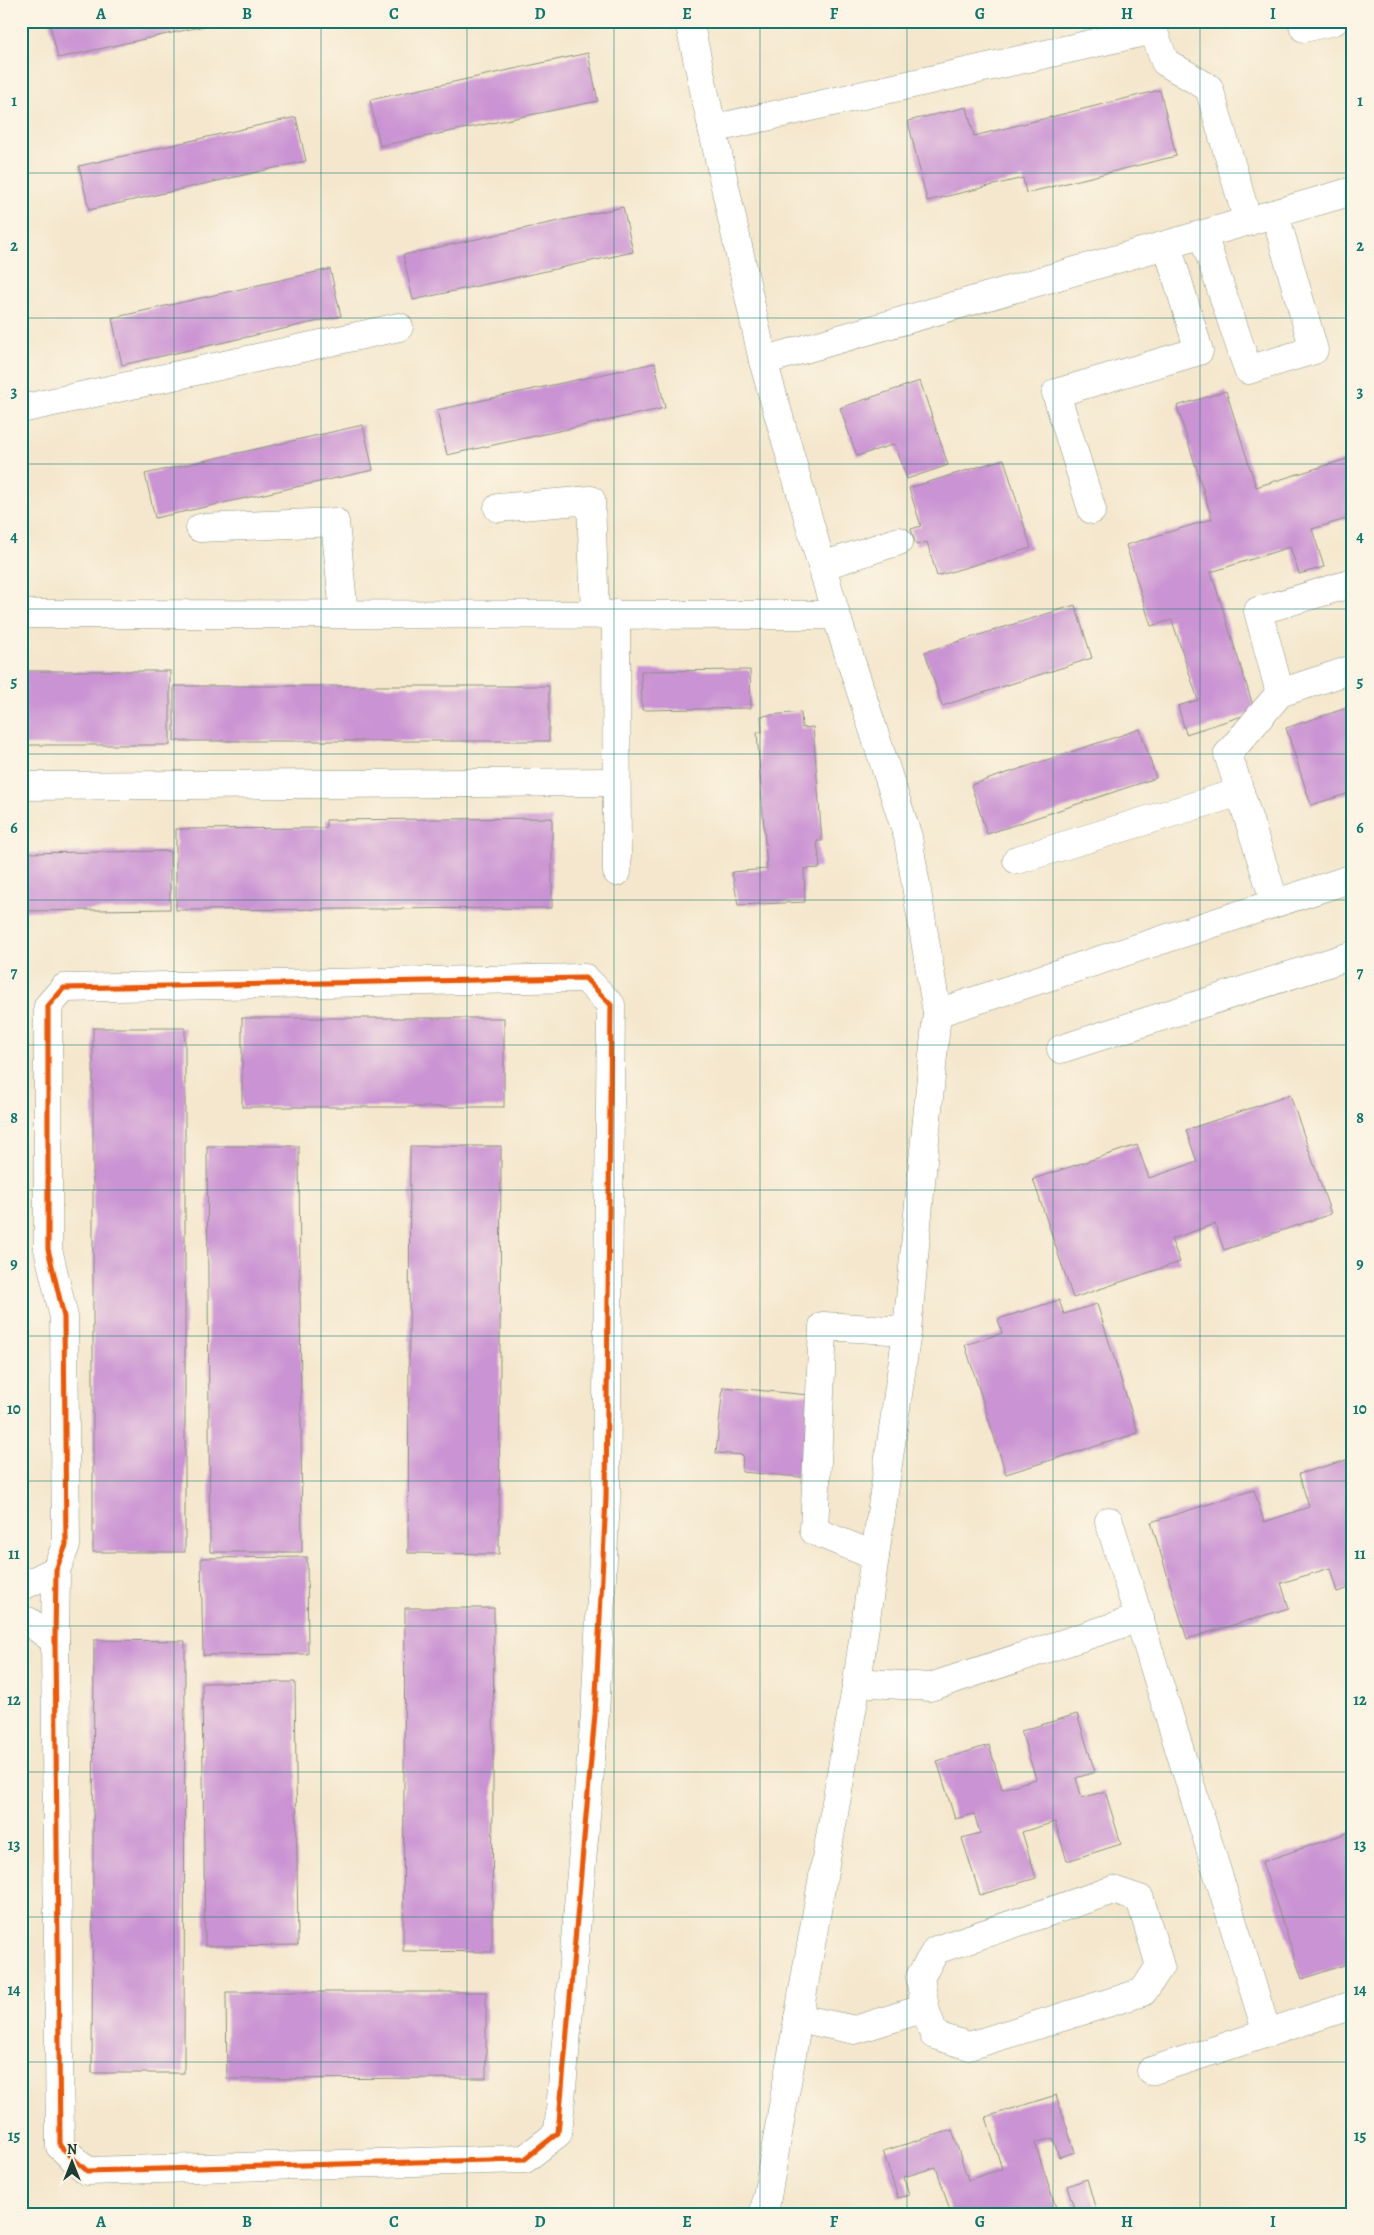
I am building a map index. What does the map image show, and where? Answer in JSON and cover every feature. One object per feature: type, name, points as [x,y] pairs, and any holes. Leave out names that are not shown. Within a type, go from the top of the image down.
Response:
[{"type":"street","points":[[689,21],[762,361],[836,615],[908,837],[938,1012],[906,1331],[857,1682],[764,2214]]},
{"type":"street","points":[[1302,21],[1304,28],[1334,21]]},
{"type":"street","points":[[712,129],[1153,30],[1165,62],[1209,88],[1248,222]]},
{"type":"street","points":[[762,361],[1353,191]]},
{"type":"street","points":[[1203,234],[1248,370],[1314,350],[1276,214]]},
{"type":"street","points":[[1092,510],[1056,393],[1199,351],[1167,245]]},
{"type":"street","points":[[21,409],[400,327]]},
{"type":"street","points":[[498,508],[590,500],[606,614],[616,782],[617,872]]},
{"type":"street","points":[[200,528],[335,522],[344,614]]},
{"type":"street","points":[[822,566],[899,541]]},
{"type":"street","points":[[1280,693],[1258,611],[1353,583]]},
{"type":"street","points":[[21,614],[836,615]]},
{"type":"street","points":[[1276,903],[1228,754],[1280,693],[1353,669]]},
{"type":"street","points":[[21,786],[616,782]]},
{"type":"street","points":[[1017,860],[1240,792]]},
{"type":"street","points":[[938,1012],[1353,878]]},
{"type":"street","points":[[1061,1049],[1353,955]]},
{"type":"street","points":[[585,978],[611,1005],[606,1499],[595,1714],[558,2133],[525,2159],[87,2171],[60,2146],[55,1641],[56,1570],[66,1545],[64,1317],[48,1249],[48,1006],[64,988],[585,978]]},
{"type":"street","points":[[875,1556],[814,1531],[823,1326],[906,1331]]},
{"type":"street","points":[[1109,1521],[1266,2033]]},
{"type":"street","points":[[21,1587],[56,1570]]},
{"type":"street","points":[[857,1682],[930,1688],[1140,1618]]},
{"type":"street","points":[[21,1621],[28,1621],[55,1641]]},
{"type":"street","points":[[1113,1890],[1140,1899],[1160,1966],[1143,1992],[969,2046],[934,2035],[925,2008],[920,1977],[936,1950],[1113,1890]]},
{"type":"street","points":[[1151,2071],[1353,2005]]},
{"type":"street","points":[[798,2018],[855,2030],[925,2008]]},
{"type":"building","points":[[49,21],[222,21],[222,22],[58,58]]},
{"type":"building","points":[[588,53],[598,101],[380,146],[370,100]]},
{"type":"building","points":[[1160,90],[1176,156],[1026,193],[1023,178],[927,201],[908,121],[967,107],[974,136]]},
{"type":"building","points":[[296,117],[306,161],[89,210],[79,166]]},
{"type":"building","points":[[623,207],[633,252],[413,300],[403,255]]},
{"type":"building","points":[[330,269],[341,316],[122,365],[112,318]]},
{"type":"building","points":[[655,363],[665,408],[447,455],[437,410]]},
{"type":"building","points":[[920,381],[948,465],[907,479],[895,444],[857,456],[840,408]]},
{"type":"building","points":[[1226,391],[1256,487],[1353,457],[1353,517],[1312,529],[1324,567],[1299,574],[1290,547],[1211,572],[1255,712],[1186,734],[1178,706],[1198,700],[1172,620],[1151,626],[1126,545],[1212,519],[1177,406]]},
{"type":"building","points":[[363,425],[373,470],[155,518],[145,474]]},
{"type":"building","points":[[1004,459],[1031,548],[937,576],[927,542],[916,545],[911,529],[921,526],[909,488]]},
{"type":"building","points":[[1075,605],[1092,658],[942,706],[925,652]]},
{"type":"building","points":[[750,670],[751,708],[642,710],[641,671]]},
{"type":"building","points":[[21,671],[170,671],[170,745],[21,745]]},
{"type":"building","points":[[174,686],[549,686],[549,741],[174,741]]},
{"type":"building","points":[[1353,706],[1353,792],[1311,805],[1286,728]]},
{"type":"building","points":[[801,712],[802,728],[813,727],[822,841],[817,841],[820,868],[804,869],[805,902],[738,905],[732,872],[767,869],[757,732],[762,732],[761,716]]},
{"type":"building","points":[[1140,729],[1156,778],[987,834],[971,785]]},
{"type":"building","points":[[552,818],[552,908],[176,910],[176,829],[326,828],[326,820]]},
{"type":"building","points":[[170,851],[170,909],[21,911],[21,853]]},
{"type":"building","points":[[242,1018],[504,1018],[504,1107],[242,1107]]},
{"type":"building","points":[[93,1028],[185,1028],[185,1552],[93,1552]]},
{"type":"building","points":[[1290,1095],[1331,1214],[1224,1250],[1215,1224],[1171,1239],[1180,1262],[1073,1298],[1033,1179],[1137,1145],[1149,1178],[1197,1162],[1186,1130]]},
{"type":"building","points":[[207,1146],[299,1146],[302,1552],[210,1552]]},
{"type":"building","points":[[410,1146],[501,1146],[499,1554],[408,1553]]},
{"type":"building","points":[[1059,1300],[1064,1314],[1097,1304],[1138,1433],[1006,1474],[965,1345],[1002,1333],[998,1319]]},
{"type":"building","points":[[723,1387],[820,1396],[812,1478],[742,1472],[743,1455],[716,1453]]},
{"type":"building","points":[[1353,1458],[1353,1587],[1337,1592],[1330,1568],[1281,1583],[1289,1608],[1187,1639],[1151,1522],[1254,1490],[1264,1522],[1309,1507],[1299,1474]]},
{"type":"building","points":[[307,1557],[308,1654],[203,1655],[201,1558]]},
{"type":"building","points":[[405,1608],[494,1608],[492,1952],[403,1951]]},
{"type":"building","points":[[94,1640],[185,1641],[184,2073],[92,2073]]},
{"type":"building","points":[[295,1682],[298,1945],[205,1946],[202,1683]]},
{"type":"building","points":[[1077,1714],[1095,1772],[1076,1778],[1082,1798],[1105,1791],[1121,1844],[1067,1861],[1055,1822],[1022,1832],[1036,1878],[980,1895],[962,1838],[980,1833],[974,1814],[955,1819],[937,1761],[989,1745],[1002,1789],[1036,1779],[1021,1731]]},
{"type":"building","points":[[1353,1831],[1353,1962],[1302,1979],[1262,1862]]},
{"type":"building","points":[[226,1992],[486,1992],[486,2078],[227,2079]]},
{"type":"building","points":[[1056,2095],[1075,2152],[1059,2157],[1053,2138],[1035,2143],[1058,2214],[951,2214],[936,2167],[904,2177],[909,2195],[898,2198],[883,2151],[952,2130],[968,2180],[1002,2169],[986,2117]]},
{"type":"building","points":[[1087,2179],[1097,2214],[1067,2214],[1075,2211],[1067,2186]]},
{"type":"cycle path","points":[[585,978],[611,1005],[606,1499],[595,1714],[558,2133],[525,2159],[87,2171],[60,2146],[55,1641],[56,1570],[66,1545],[64,1317],[48,1249],[48,1006],[64,988],[585,978]]}]
